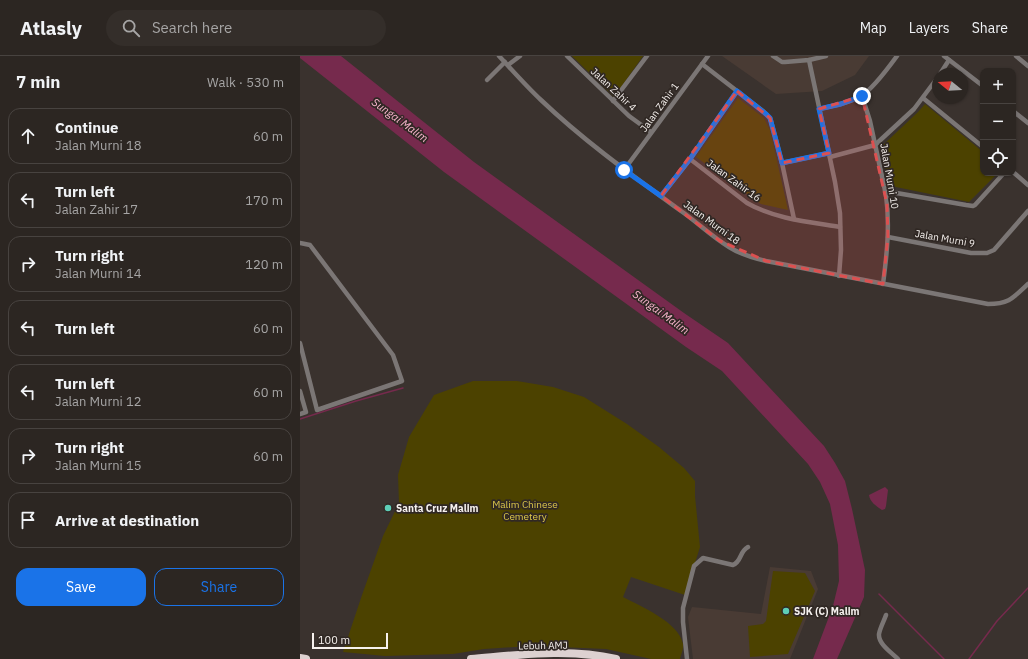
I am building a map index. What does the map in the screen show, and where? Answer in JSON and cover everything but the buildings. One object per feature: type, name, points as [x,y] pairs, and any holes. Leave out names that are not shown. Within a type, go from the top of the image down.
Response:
[{"type":"highway","name":"Lebuh AMJ","points":[[471,659],[539,654],[580,654],[616,659]]},
{"type":"highway","points":[[300,658],[306,659]]},
{"type":"street","name":"Jalan Murni 18","points":[[499,56],[540,99],[564,121],[624,170],[734,250],[756,259],[988,304],[1002,303],[1011,299],[1028,284]]},
{"type":"street","points":[[487,80],[506,63],[520,56]]},
{"type":"street","name":"Jalan Zahir 4","points":[[567,56],[629,116],[651,132]]},
{"type":"street","points":[[613,101],[647,56]]},
{"type":"street","name":"Jalan Zahir 1","points":[[624,170],[708,56]]},
{"type":"street","points":[[773,56],[782,62],[809,60],[826,56]]},
{"type":"street","points":[[819,109],[841,104],[862,96],[875,84],[897,56]]},
{"type":"street","points":[[944,56],[980,84]]},
{"type":"street","points":[[1016,56],[1028,66]]},
{"type":"street","points":[[809,60],[840,212],[841,250],[839,276]]},
{"type":"street","points":[[944,68],[949,60]]},
{"type":"street","points":[[702,64],[770,118],[782,163],[794,219]]},
{"type":"street","points":[[782,163],[875,145],[914,109],[932,85]]},
{"type":"street","points":[[661,196],[690,159],[737,91]]},
{"type":"street","name":"Jalan Murni 10","points":[[862,96],[870,121],[885,191],[888,213],[887,260],[883,284]]},
{"type":"street","points":[[923,98],[980,145]]},
{"type":"street","points":[[1016,113],[1028,123]]},
{"type":"street","name":"Jalan Zahir 16","points":[[690,159],[755,208],[794,219],[840,227]]},
{"type":"street","points":[[1016,175],[1028,185]]},
{"type":"street","points":[[885,191],[973,206],[1001,176]]},
{"type":"street","name":"Jalan Murni 9","points":[[888,237],[971,253],[987,253],[994,250],[1028,211]]},
{"type":"street","points":[[300,243],[310,245],[393,355],[402,381],[318,410],[300,343]]},
{"type":"street","points":[[300,391],[306,412],[300,414]]},
{"type":"street","points":[[687,659],[683,616],[685,598],[694,566],[704,558],[733,565],[736,564],[742,551],[748,547]]},
{"type":"street","points":[[886,615],[880,632],[880,640],[898,659]]},
{"type":"highlighted area","points":[[737,91],[770,118],[782,163],[829,153],[819,109],[862,96],[887,204],[888,237],[883,284],[766,261],[720,241],[661,196]]},
{"type":"shaded area","points":[[722,56],[869,56],[855,75],[822,91],[776,94]]},
{"type":"shaded area","name":"SJK (C) Malim","points":[[770,567],[811,571],[818,589],[790,659],[693,659],[688,617],[692,607],[761,614]]},
{"type":"green space","points":[[572,56],[643,56],[614,97]]},
{"type":"green space","points":[[738,98],[764,118],[770,130],[788,210],[761,204],[696,157]]},
{"type":"green space","points":[[925,104],[980,150],[980,176],[995,176],[969,202],[891,186],[887,182],[882,146]]},
{"type":"green space","name":"Malim Chinese Cemetery","points":[[473,381],[517,381],[553,387],[584,397],[627,424],[659,447],[684,468],[695,481],[700,547],[685,595],[631,577],[623,597],[658,616],[674,629],[680,636],[683,644],[680,659],[651,659],[606,649],[560,647],[514,647],[484,649],[453,654],[385,656],[343,652],[383,536],[399,503],[398,475],[409,437],[434,395]]},
{"type":"green space","points":[[773,571],[805,573],[815,591],[788,654],[750,657],[748,626],[763,624],[766,621]]},
{"type":"water","name":"Sungai Malim","points":[[300,56],[341,56],[474,162],[728,343],[824,446],[845,481],[865,570],[864,597],[837,659],[813,659],[833,606],[839,581],[838,545],[830,504],[820,482],[808,464],[722,371],[686,347],[444,172],[300,58]]},
{"type":"water","points":[[885,487],[888,490],[886,506],[885,509],[882,510],[872,502],[869,495]]},
{"type":"waterway","points":[[300,419],[403,388]]},
{"type":"waterway","points":[[969,659],[997,621],[1028,588]]},
{"type":"waterway","points":[[879,594],[944,659]]},
{"type":"place","name":"Santa Cruz Malim","points":[[388,508]]},
{"type":"place","name":"SJK (C) Malim","points":[[786,611]]},
{"type":"route","points":[[624,170],[661,196],[690,159],[737,91],[770,118],[782,163],[829,153],[819,109],[841,104],[862,96]]}]
